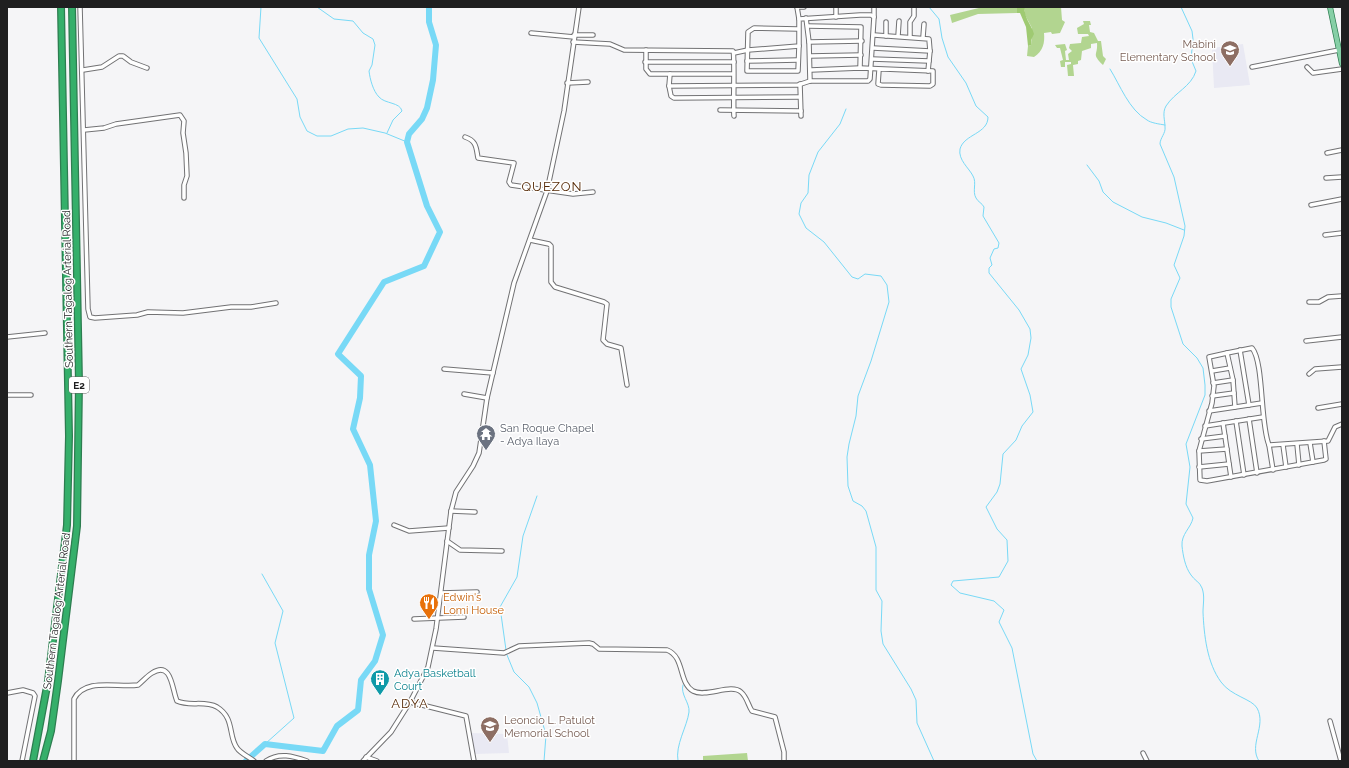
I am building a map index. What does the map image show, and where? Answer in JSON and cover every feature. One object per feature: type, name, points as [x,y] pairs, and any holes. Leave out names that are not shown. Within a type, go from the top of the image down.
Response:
[{"type":"highway","name":"Southern Tagalog Arterial Road","points":[[33,761],[48,681],[67,525],[69,436],[61,7]]},
{"type":"highway","name":"Southern Tagalog Arterial Road","points":[[43,761],[51,731],[77,526],[79,384],[72,7]]},
{"type":"main road","points":[[1330,7],[1342,64]]},
{"type":"street","points":[[80,7],[88,309],[90,317],[95,318],[137,315],[156,311],[183,313],[231,307],[251,308],[276,303]]},
{"type":"street","points":[[364,759],[391,732],[410,702],[428,667],[438,617],[451,511],[456,492],[473,466],[479,453],[487,398],[514,283],[547,191],[564,111],[566,82],[579,7]]},
{"type":"street","points":[[798,29],[751,29],[748,32],[748,72],[798,70],[799,20],[797,7],[804,7]]},
{"type":"street","points":[[836,7],[836,17]]},
{"type":"street","points":[[669,86],[800,84],[810,81],[868,81],[870,79],[874,36],[874,7]]},
{"type":"street","points":[[910,37],[910,22],[914,16],[914,7]]},
{"type":"street","points":[[799,20],[806,18],[870,15],[874,17]]},
{"type":"street","points":[[806,18],[808,26],[811,70],[810,81]]},
{"type":"street","points":[[898,36],[899,21]]},
{"type":"street","points":[[886,22],[886,36]]},
{"type":"street","points":[[923,37],[924,24]]},
{"type":"street","points":[[808,26],[861,27],[862,55],[860,68]]},
{"type":"street","points":[[531,33],[574,36],[593,35]]},
{"type":"street","points":[[874,36],[923,37],[930,40],[928,71]]},
{"type":"street","points":[[809,42],[862,41]]},
{"type":"street","points":[[573,42],[610,44],[624,50],[733,51],[734,53],[748,50],[798,46]]},
{"type":"street","points":[[873,48],[930,50]]},
{"type":"street","points":[[646,50],[646,69],[650,74],[734,74]]},
{"type":"street","points":[[1252,67],[1340,50]]},
{"type":"street","points":[[734,53],[734,116]]},
{"type":"street","points":[[810,56],[862,55]]},
{"type":"street","points":[[82,70],[102,67],[118,56],[123,56],[136,64],[148,68]]},
{"type":"street","points":[[872,59],[929,61]]},
{"type":"street","points":[[747,61],[798,60]]},
{"type":"street","points":[[645,62],[734,62]]},
{"type":"street","points":[[1308,67],[1313,73],[1342,69]]},
{"type":"street","points":[[811,70],[860,68],[928,71],[934,72],[932,86],[881,85],[878,84],[879,70]]},
{"type":"street","points":[[670,74],[669,86],[671,96],[674,98],[733,96],[800,97]]},
{"type":"street","points":[[566,82],[588,82]]},
{"type":"street","points":[[800,84],[801,116]]},
{"type":"street","points":[[720,110],[801,111]]},
{"type":"street","points":[[744,110],[744,116]]},
{"type":"street","points":[[755,111],[755,116]]},
{"type":"street","points":[[766,111],[766,116]]},
{"type":"street","points":[[779,111],[779,116]]},
{"type":"street","points":[[790,111],[790,116]]},
{"type":"street","points":[[84,130],[180,115],[184,121],[183,133],[186,153],[187,176],[184,185],[184,198]]},
{"type":"street","points":[[465,137],[472,139],[476,144],[478,158],[514,163],[509,182],[511,185],[573,194],[594,192]]},
{"type":"street","points":[[1327,153],[1342,150]]},
{"type":"street","points":[[1326,178],[1342,177]]},
{"type":"street","points":[[1311,205],[1342,199]]},
{"type":"street","points":[[1325,235],[1342,233]]},
{"type":"street","points":[[530,240],[549,244],[551,246],[551,282],[554,287],[607,304],[603,340],[607,344],[621,348],[627,385]]},
{"type":"street","points":[[1309,302],[1318,302],[1328,297],[1342,296]]},
{"type":"street","points":[[7,337],[45,333]]},
{"type":"street","points":[[1306,341],[1342,337]]},
{"type":"street","points":[[1272,470],[1269,445],[1263,417],[1259,376],[1253,347],[1210,356],[1213,383],[1212,396],[1199,450],[1200,480],[1206,481],[1257,473],[1326,460],[1324,442]]},
{"type":"street","points":[[1240,350],[1249,405]]},
{"type":"street","points":[[1227,353],[1233,380],[1235,407]]},
{"type":"street","points":[[1309,374],[1315,369],[1342,367]]},
{"type":"street","points":[[1212,371],[1230,368]]},
{"type":"street","points":[[444,369],[493,373]]},
{"type":"street","points":[[1213,383],[1233,380]]},
{"type":"street","points":[[1212,396],[1234,393]]},
{"type":"street","points":[[464,394],[487,398]]},
{"type":"street","points":[[7,395],[31,395]]},
{"type":"street","points":[[1209,411],[1262,403]]},
{"type":"street","points":[[1318,408],[1342,404]]},
{"type":"street","points":[[1205,426],[1263,417]]},
{"type":"street","points":[[1249,419],[1257,473]]},
{"type":"street","points":[[1236,421],[1244,475]]},
{"type":"street","points":[[1223,423],[1231,477]]},
{"type":"street","points":[[1269,445],[1324,442],[1329,440],[1336,426],[1342,424]]},
{"type":"street","points":[[1201,439],[1225,436]]},
{"type":"street","points":[[1310,443],[1313,462]]},
{"type":"street","points":[[1297,444],[1300,465]]},
{"type":"street","points":[[1283,445],[1286,467]]},
{"type":"street","points":[[1199,450],[1227,449]]},
{"type":"street","points":[[1199,467],[1229,464]]},
{"type":"street","points":[[451,511],[476,512]]},
{"type":"street","points":[[394,525],[409,531],[449,528]]},
{"type":"street","points":[[447,541],[452,543],[458,550],[502,551]]},
{"type":"street","points":[[441,593],[477,592]]},
{"type":"street","points":[[414,619],[464,617]]},
{"type":"street","points":[[433,648],[504,653],[519,646],[592,643],[599,649],[668,650],[675,654],[687,684],[693,691],[702,693],[736,689],[746,698],[752,711],[775,717],[784,761]]},
{"type":"street","points":[[74,761],[74,699],[77,693],[81,689],[88,686],[138,685],[151,673],[159,670],[166,671],[170,675],[178,701],[184,704],[208,703],[225,713],[230,723],[236,748],[254,761]]},
{"type":"street","points":[[7,694],[23,690],[32,692],[35,696],[22,761]]},
{"type":"street","points":[[410,702],[466,716],[474,761]]},
{"type":"street","points":[[1330,721],[1341,761]]},
{"type":"street","points":[[1143,753],[1147,761]]},
{"type":"street","points":[[266,761],[272,757],[282,755],[307,761]]},
{"type":"street","points":[[364,759],[377,761]]},
{"type":"shaded area","name":"Mabini Elementary School","points":[[1243,44],[1250,85],[1214,88],[1212,48]]},
{"type":"shaded area","name":"Leoncio L. Patulot Memorial School","points":[[469,733],[507,734],[509,753],[474,754]]},
{"type":"green space","points":[[983,7],[1017,7],[1017,13],[978,14],[952,23],[950,15]]},
{"type":"green space","points":[[1017,7],[1025,7],[1026,18],[1034,34],[1031,40],[1031,45],[1028,46],[1026,27],[1020,13],[1017,13]]},
{"type":"green space","points":[[1025,7],[1061,7],[1062,20],[1065,22],[1060,33],[1044,33],[1043,46],[1040,52],[1034,57],[1027,56],[1028,46],[1031,45],[1032,28],[1025,15]]},
{"type":"green space","points":[[1083,21],[1090,21],[1090,32],[1094,33],[1098,41],[1101,41],[1103,56],[1106,59],[1103,65],[1096,56],[1097,43],[1091,44],[1091,48],[1082,51],[1081,60],[1078,61],[1078,64],[1073,65],[1074,76],[1068,76],[1067,65],[1071,64],[1071,62],[1065,62],[1065,67],[1061,67],[1060,61],[1063,60],[1060,48],[1057,48],[1055,45],[1065,44],[1067,50],[1065,51],[1066,60],[1069,60],[1068,54],[1072,51],[1069,48],[1070,44],[1081,43],[1082,37],[1089,36],[1088,34],[1078,34],[1077,28],[1084,24]]},
{"type":"green space","points":[[747,753],[748,761],[703,761],[703,756]]},
{"type":"waterway","points":[[261,7],[259,38],[297,99],[300,117],[307,131],[317,136],[331,136],[348,129],[363,128],[385,133],[407,142]]},
{"type":"waterway","points":[[317,7],[334,19],[353,21],[363,33],[373,39],[375,45],[372,65],[369,71],[373,88],[382,99],[395,104],[401,108],[402,111],[393,120],[387,133]]},
{"type":"waterway","points":[[246,761],[265,744],[323,751],[337,726],[358,710],[361,680],[375,661],[383,635],[369,589],[369,555],[376,521],[370,465],[353,429],[360,398],[361,376],[338,354],[384,282],[424,266],[440,232],[427,206],[407,142],[409,134],[422,119],[427,108],[433,80],[436,45],[429,22],[429,7]]},
{"type":"waterway","points":[[929,7],[939,19],[942,38],[948,57],[966,83],[976,106],[988,117],[987,123],[984,127],[962,144],[960,153],[962,160],[975,181],[975,195],[984,207],[983,216],[999,243],[998,248],[994,249],[990,258],[992,265],[989,268],[989,273],[1019,310],[1030,329],[1031,338],[1028,355],[1021,369],[1030,395],[1033,412],[1022,426],[1016,440],[1003,454],[1000,484],[997,492],[986,507],[997,529],[1007,540],[1008,561],[999,577],[953,581],[951,585],[960,593],[994,601],[1004,610],[999,622],[1012,648],[1033,754],[1037,761]]},
{"type":"waterway","points":[[1181,7],[1192,31],[1193,39],[1191,59],[1196,71],[1194,77],[1166,106],[1164,114],[1165,129],[1160,144],[1174,177],[1185,226],[1184,236],[1174,265],[1180,278],[1171,299],[1171,307],[1183,344],[1197,358],[1203,368],[1205,385],[1205,395],[1186,444],[1190,467],[1186,504],[1193,518],[1183,538],[1182,546],[1187,568],[1192,577],[1200,584],[1203,591],[1204,630],[1212,666],[1225,687],[1251,702],[1257,708],[1260,715],[1255,748],[1259,761]]},
{"type":"waterway","points":[[1110,69],[1135,110],[1149,121],[1165,125]]},
{"type":"waterway","points":[[846,109],[840,124],[818,152],[809,175],[808,193],[801,203],[799,214],[806,228],[824,242],[852,277],[858,279],[865,274],[881,276],[887,285],[889,302],[871,361],[858,396],[856,416],[847,457],[848,486],[853,501],[862,506],[866,511],[876,547],[876,590],[882,601],[881,631],[883,644],[911,689],[916,700],[917,723],[934,761]]},
{"type":"waterway","points":[[1087,165],[1099,181],[1103,192],[1113,202],[1142,217],[1166,223],[1184,230]]},
{"type":"waterway","points":[[506,650],[500,607],[517,577],[523,536],[537,496]]},
{"type":"waterway","points":[[262,574],[283,611],[275,643],[294,718],[265,744]]},
{"type":"waterway","points":[[507,655],[514,672],[529,687],[537,703],[546,735],[544,761]]},
{"type":"waterway","points":[[678,761],[678,749],[689,712],[682,688],[683,685]]},
{"type":"place","name":"Mabini Elementary School","points":[[1230,67]]},
{"type":"place","name":"San Roque Chapel - Adya Ilaya","points":[[486,451]]},
{"type":"place","name":"Edwin's Lomi House","points":[[429,620]]},
{"type":"place","name":"Adya Basketball Court","points":[[380,696]]},
{"type":"place","name":"Leoncio L. Patulot Memorial School","points":[[490,743]]},
{"type":"district","name":"QUEZON","points":[[552,186]]},
{"type":"district","name":"ADYA","points":[[410,703]]}]
